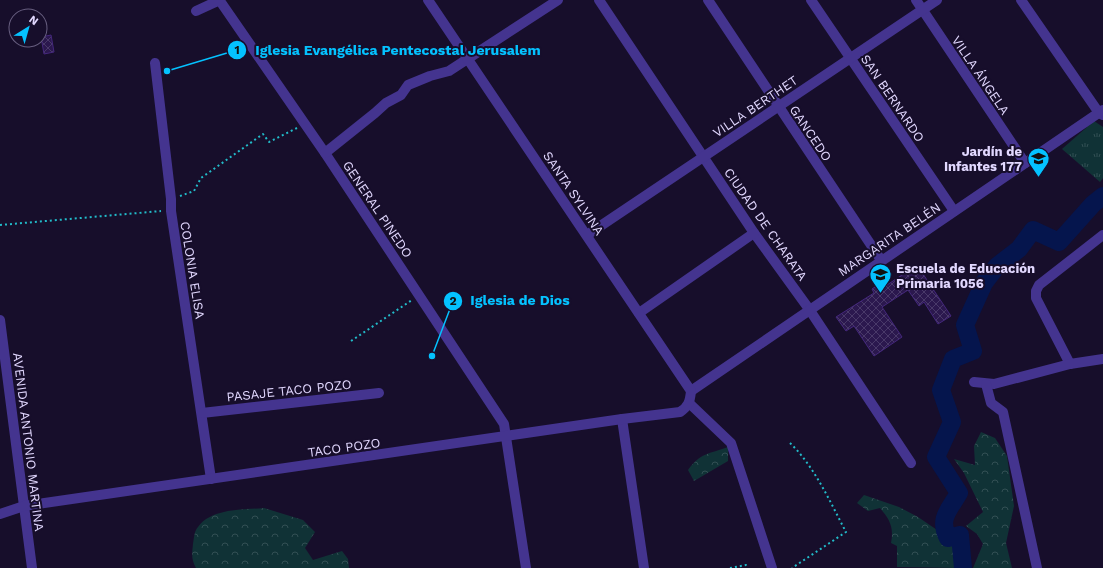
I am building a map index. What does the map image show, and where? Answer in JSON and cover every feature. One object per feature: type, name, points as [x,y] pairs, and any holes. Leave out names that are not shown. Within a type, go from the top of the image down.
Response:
[{"type":"street","points":[[196,11],[220,0]]},
{"type":"street","name":"GENERAL PINEDO","points":[[220,0],[325,153],[504,424],[526,568]]},
{"type":"street","name":"SANTA SYLVINA","points":[[428,0],[691,391]]},
{"type":"street","points":[[325,153],[375,114],[386,103],[400,96],[408,85],[430,76],[449,71],[558,0]]},
{"type":"street","name":"CIUDAD DE CHARATA","points":[[599,0],[754,233],[809,309],[911,463]]},
{"type":"street","name":"GANCEDO","points":[[708,0],[777,106],[881,260]]},
{"type":"street","name":"SAN BERNARDO","points":[[811,0],[954,211]]},
{"type":"street","name":"VILLA ÁNGELA","points":[[916,0],[1025,164]]},
{"type":"street","name":"VILLA BERTHET","points":[[587,235],[937,0]]},
{"type":"street","points":[[1021,0],[1102,113]]},
{"type":"street","name":"COLONIA ELISA","points":[[155,64],[171,199],[171,211],[211,479]]},
{"type":"street","name":"MARGARITA BELÉN","points":[[691,391],[881,260],[1102,113]]},
{"type":"street","points":[[639,313],[754,233]]},
{"type":"street","points":[[1070,364],[1036,298],[1036,292],[1039,285],[1103,235]]},
{"type":"street","name":"AVENIDA ANTONIO MARTINA","points":[[0,320],[3,374],[24,506],[32,568]]},
{"type":"street","points":[[974,382],[994,384],[1070,364],[1103,359]]},
{"type":"street","points":[[986,384],[991,403],[1002,412],[1037,568]]},
{"type":"street","points":[[691,391],[689,403],[731,443],[772,568]]},
{"type":"street","name":"PASAJE TACO POZO","points":[[202,413],[379,393]]},
{"type":"street","name":"TACO POZO","points":[[0,514],[24,506],[622,419],[680,412],[686,408],[689,403]]},
{"type":"street","points":[[622,419],[644,568]]},
{"type":"path","points":[[171,199],[194,191],[201,178],[263,134],[269,142],[305,124]]},
{"type":"path","points":[[0,226],[171,211]]},
{"type":"path","points":[[351,341],[420,295]]},
{"type":"path","points":[[790,443],[801,454],[827,496],[846,532],[792,568]]},
{"type":"path","points":[[730,568],[746,565],[747,568]]},
{"type":"green space","points":[[1094,121],[1103,127],[1103,178],[1100,182],[1062,149]]},
{"type":"green space","points":[[981,432],[995,438],[1007,456],[1014,506],[1006,543],[1012,568],[973,568],[983,544],[977,534],[966,526],[983,512],[964,473],[954,459],[975,465],[974,446]]},
{"type":"green space","points":[[728,447],[728,461],[694,481],[688,470],[692,464],[705,455]]},
{"type":"green space","points":[[864,495],[899,507],[918,517],[940,532],[947,542],[958,545],[957,568],[897,567],[897,546],[891,543],[892,532],[889,520],[880,508],[868,511],[857,503]]},
{"type":"green space","points":[[264,508],[303,520],[315,532],[305,548],[313,560],[342,551],[348,559],[349,568],[196,568],[192,556],[194,537],[197,529],[204,521],[211,516],[228,511]]},
{"type":"building","points":[[51,35],[54,52],[44,54],[43,48],[48,48],[48,36]]},
{"type":"building","points":[[917,265],[951,316],[938,324],[924,302],[919,306],[908,290],[882,307],[902,337],[874,356],[854,326],[846,331],[836,317],[874,293],[872,289],[881,283],[884,287]]},
{"type":"waterway","points":[[963,568],[960,535],[948,538],[944,525],[944,520],[948,510],[959,493],[936,457],[952,422],[941,390],[953,359],[973,351],[965,325],[984,283],[997,266],[1019,249],[1033,230],[1059,242],[1093,204],[1103,196]]},
{"type":"place","name":"Iglesia Evangélica Pentecostal Jerusalem","points":[[167,71]]},
{"type":"place","name":"Jardín de Infantes 177","points":[[1038,178]]},
{"type":"place","name":"Escuela de Educación Primaria 1056","points":[[880,294]]},
{"type":"place","name":"Iglesia de Dios","points":[[432,356]]}]
